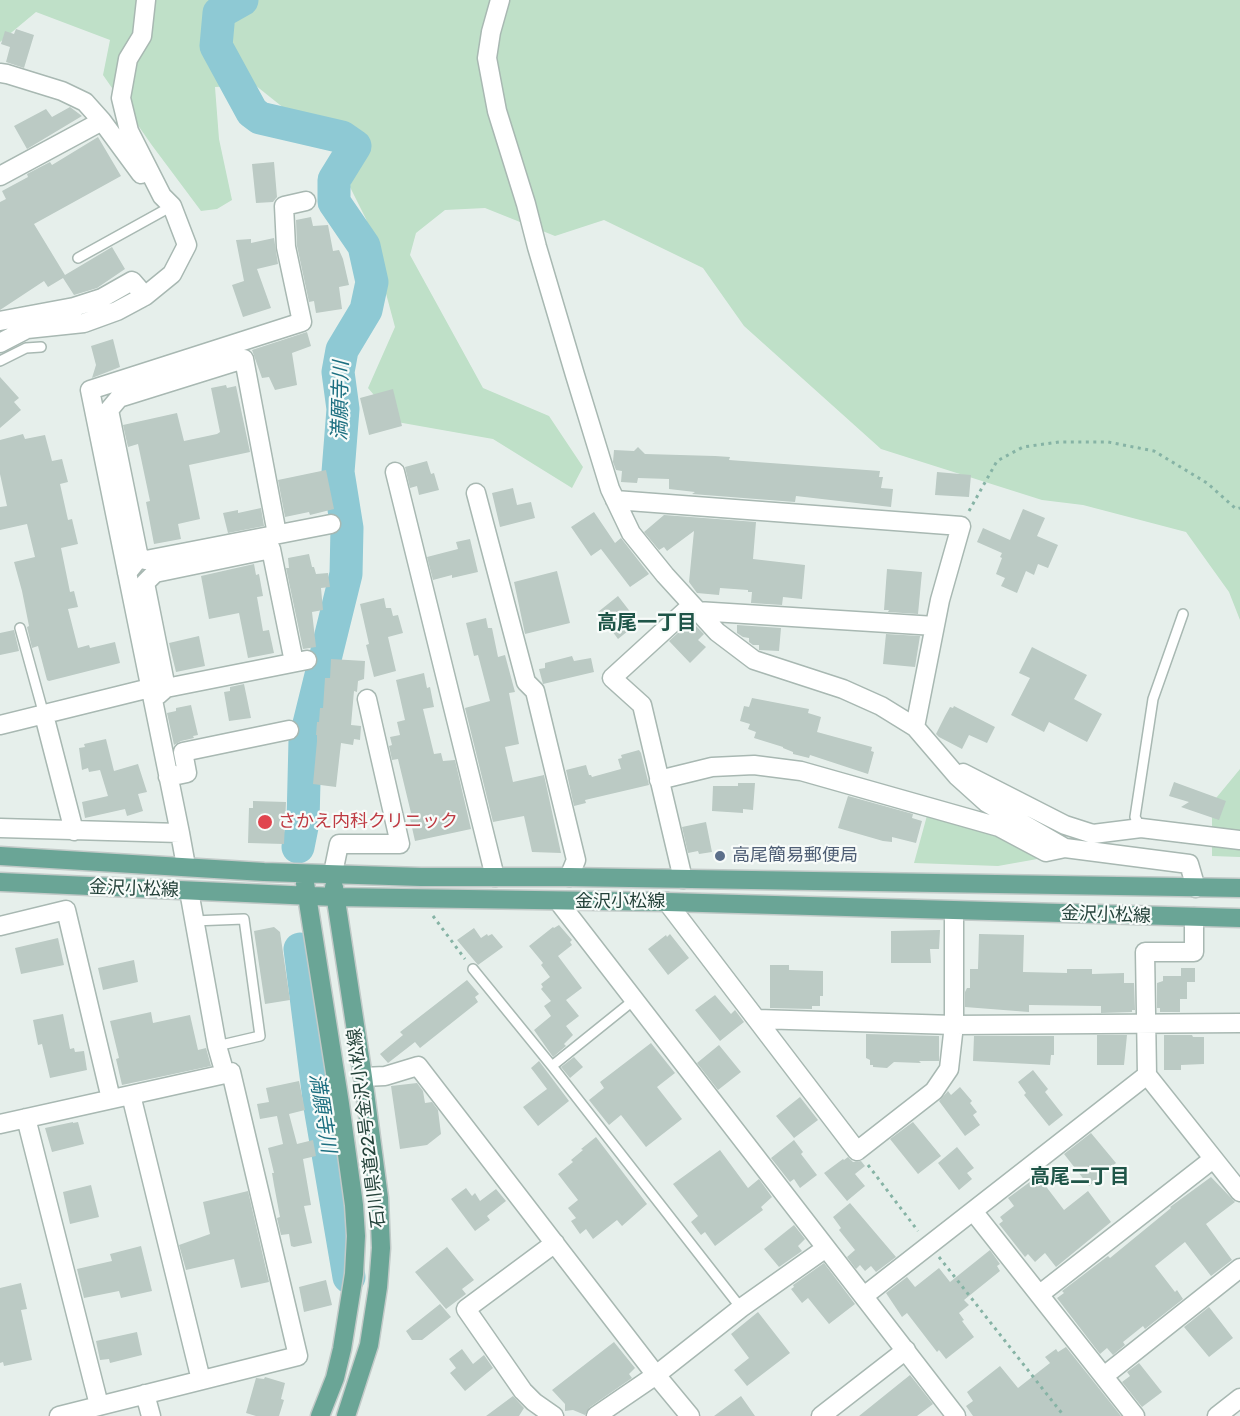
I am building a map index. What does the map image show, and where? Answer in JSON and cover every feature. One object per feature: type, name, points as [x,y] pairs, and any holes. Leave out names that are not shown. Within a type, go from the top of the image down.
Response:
[{"type":"main road","name":"金沢小松線","points":[[0,856],[264,872],[421,877],[569,877],[1240,888]]},
{"type":"main road","name":"石川県道22号金沢小松線","points":[[303,873],[340,1104],[356,1236],[354,1274],[342,1349],[335,1378],[320,1416]]},
{"type":"main road","name":"石川県道22号金沢小松線","points":[[333,873],[379,1198],[381,1248],[371,1333],[346,1416]]},
{"type":"main road","name":"金沢小松線","points":[[0,882],[335,897],[497,898],[1240,918]]},
{"type":"street","points":[[0,343],[27,329],[84,323],[117,311],[145,296],[172,274],[187,245],[172,206],[162,196],[129,131],[121,98],[128,59],[142,36],[146,0]]},
{"type":"street","points":[[500,0],[491,32],[488,58],[497,111],[526,204],[574,375],[615,500],[631,533],[664,575],[717,632],[754,660],[843,689],[880,706],[915,727],[957,776],[987,802],[1065,848]]},
{"type":"street","points":[[0,74],[7,74],[62,91],[85,102],[102,121],[144,179],[157,185]]},
{"type":"street","points":[[0,176],[102,121]]},
{"type":"street","points":[[156,692],[127,573],[90,390],[302,322],[286,247],[284,206],[306,201]]},
{"type":"street","points":[[0,321],[74,307],[102,298],[132,281],[145,296]]},
{"type":"street","points":[[139,558],[109,410],[119,398],[243,359],[277,534]]},
{"type":"street","points":[[395,472],[495,877]]},
{"type":"street","points":[[476,493],[526,682],[536,691],[576,860],[569,877]]},
{"type":"street","points":[[615,500],[961,526],[935,626],[915,727]]},
{"type":"street","points":[[139,558],[146,560],[331,524]]},
{"type":"street","points":[[0,725],[44,715],[156,692],[301,661],[271,549],[155,573],[145,583],[156,692],[168,777],[186,866]]},
{"type":"street","points":[[127,573],[139,558]]},
{"type":"street","points":[[683,879],[642,705],[612,678],[695,608],[935,626]]},
{"type":"street","points":[[333,873],[339,844],[400,844],[367,699]]},
{"type":"street","points":[[44,715],[74,831]]},
{"type":"street","points":[[168,777],[188,773],[183,752],[289,730]]},
{"type":"street","points":[[659,780],[712,767],[754,765],[801,771],[999,827],[1046,852],[1065,848],[1189,864],[1196,888]]},
{"type":"street","points":[[947,765],[1065,825],[1093,834],[1140,828],[1240,840]]},
{"type":"street","points":[[0,828],[180,833]]},
{"type":"street","points":[[189,891],[217,1046],[225,1074]]},
{"type":"street","points":[[558,901],[957,1416]]},
{"type":"street","points":[[667,902],[857,1151],[934,1091],[949,1069],[954,1025],[954,911]]},
{"type":"street","points":[[0,926],[66,910],[111,1100]]},
{"type":"street","points":[[1194,918],[1194,952],[1145,952],[1147,1075],[1240,1192]]},
{"type":"street","points":[[757,1019],[954,1025],[1240,1023]]},
{"type":"street","points":[[363,1077],[385,1076],[418,1066],[656,1376],[690,1416]]},
{"type":"street","points":[[0,1124],[231,1072],[298,1356],[59,1416]]},
{"type":"street","points":[[864,1296],[1147,1075]]},
{"type":"street","points":[[131,1095],[201,1380]]},
{"type":"street","points":[[26,1118],[99,1405]]},
{"type":"street","points":[[1040,1294],[1213,1159]]},
{"type":"street","points":[[973,1211],[1135,1416]]},
{"type":"street","points":[[554,1416],[523,1391],[466,1309],[555,1243]]},
{"type":"street","points":[[596,1416],[656,1376],[741,1308],[826,1248]]},
{"type":"street","points":[[1104,1376],[1240,1268]]},
{"type":"street","points":[[821,1416],[906,1350]]},
{"type":"street","points":[[145,1394],[151,1416]]},
{"type":"street","points":[[1216,1416],[1240,1398]]},
{"type":"lane","points":[[78,258],[172,206]]},
{"type":"lane","points":[[0,361],[26,348],[41,347]]},
{"type":"lane","points":[[1140,828],[1135,817],[1153,699],[1183,614]]},
{"type":"lane","points":[[20,628],[44,715]]},
{"type":"lane","points":[[193,921],[244,919],[260,1036],[217,1046]]},
{"type":"lane","points":[[473,969],[552,1066],[741,1308]]},
{"type":"lane","points":[[552,1066],[634,1000]]},
{"type":"path","points":[[961,526],[997,461],[1023,447],[1059,442],[1108,442],[1154,451],[1207,483],[1236,509],[1240,508]]},
{"type":"path","points":[[420,898],[473,969]]},
{"type":"path","points":[[857,1151],[1064,1416]]},
{"type":"green space","points":[[0,0],[1240,0],[1240,620],[1229,592],[1186,532],[1083,505],[1042,500],[881,449],[744,326],[703,268],[604,220],[555,236],[485,208],[445,210],[416,233],[410,255],[483,388],[549,416],[583,467],[572,488],[493,439],[397,422],[368,388],[395,327],[366,219],[350,187],[356,127],[295,117],[255,85],[215,87],[219,139],[232,200],[217,209],[201,211],[103,75],[110,40],[36,12],[0,42]]},
{"type":"green space","points":[[1240,769],[1240,857],[1212,856],[1212,803]]},
{"type":"green space","points":[[928,812],[1003,835],[1043,858],[998,866],[914,863]]},
{"type":"building","points":[[16,29],[34,35],[24,68],[6,62],[10,47],[1,44],[5,31],[14,34]]},
{"type":"building","points":[[70,107],[82,116],[27,149],[14,126],[46,109],[52,117]]},
{"type":"building","points":[[98,137],[121,176],[34,224],[65,275],[112,247],[125,269],[97,288],[74,295],[63,278],[48,287],[44,281],[0,310],[0,202],[6,199],[2,191],[28,177],[27,174],[50,162],[52,165]]},
{"type":"building","points":[[274,162],[277,197],[273,202],[256,203],[252,164]]},
{"type":"building","points":[[311,217],[313,226],[328,225],[333,251],[339,250],[343,259],[349,285],[339,287],[342,309],[316,313],[314,301],[309,302],[297,246],[296,220]]},
{"type":"building","points":[[274,238],[278,264],[257,269],[271,308],[243,317],[232,285],[244,281],[236,240],[251,239],[251,243]]},
{"type":"building","points":[[307,332],[311,346],[292,353],[297,385],[275,390],[269,377],[262,378],[252,350]]},
{"type":"building","points":[[113,339],[120,367],[92,378],[96,365],[91,346]]},
{"type":"building","points":[[0,377],[19,398],[14,402],[21,410],[0,428]]},
{"type":"building","points":[[226,385],[227,388],[236,386],[250,452],[189,465],[200,519],[178,524],[181,539],[154,544],[146,502],[150,501],[138,444],[128,447],[123,425],[177,413],[184,441],[217,434],[220,432],[211,388]]},
{"type":"building","points":[[393,389],[402,426],[369,435],[360,398]]},
{"type":"building","points":[[23,434],[25,439],[45,435],[52,461],[62,459],[68,482],[60,484],[68,520],[72,519],[78,544],[61,548],[70,592],[74,591],[78,607],[68,609],[78,648],[89,645],[90,648],[115,642],[120,663],[49,681],[38,646],[32,648],[22,591],[14,562],[35,557],[27,524],[0,530],[0,507],[7,506],[0,474],[0,440]]},
{"type":"building","points":[[638,447],[645,454],[730,457],[729,460],[880,471],[879,477],[883,477],[881,488],[893,489],[891,507],[796,496],[795,502],[692,494],[695,492],[669,489],[669,479],[638,478],[637,483],[621,482],[622,471],[616,470],[613,462],[614,450],[634,451]]},
{"type":"building","points":[[427,461],[431,474],[434,473],[439,490],[419,495],[417,486],[410,488],[405,467]]},
{"type":"building","points":[[326,470],[334,509],[310,515],[309,512],[285,517],[278,480]]},
{"type":"building","points":[[937,472],[971,475],[969,497],[935,495]]},
{"type":"building","points":[[513,488],[517,505],[531,502],[535,518],[500,527],[492,493]]},
{"type":"building","points":[[261,508],[264,526],[228,533],[223,513],[238,510],[238,513]]},
{"type":"building","points":[[1023,509],[1045,518],[1037,536],[1058,545],[1048,568],[1038,564],[1034,575],[1026,571],[1017,593],[1001,586],[1005,578],[996,574],[1002,553],[977,542],[983,528],[1010,540]]},
{"type":"building","points":[[594,512],[615,543],[621,538],[649,574],[630,587],[601,549],[591,556],[571,527]]},
{"type":"building","points":[[664,515],[756,522],[753,559],[805,565],[802,599],[783,597],[782,605],[751,603],[752,592],[748,590],[720,588],[719,595],[697,593],[689,582],[694,531],[667,551],[664,547],[659,550],[644,532]]},
{"type":"building","points":[[470,539],[478,572],[433,580],[427,557],[458,549],[456,542]]},
{"type":"building","points":[[309,554],[316,574],[328,573],[330,587],[321,588],[323,610],[312,612],[316,647],[303,649],[286,568],[289,568],[288,558]]},
{"type":"building","points":[[254,564],[256,575],[259,574],[263,596],[257,597],[263,631],[269,630],[274,653],[248,658],[239,613],[209,619],[201,576]]},
{"type":"building","points":[[887,569],[922,572],[918,614],[884,610]]},
{"type":"building","points":[[557,571],[570,623],[525,634],[514,582]]},
{"type":"building","points":[[618,596],[635,618],[630,622],[632,625],[627,629],[628,631],[618,639],[598,612]]},
{"type":"building","points":[[384,598],[386,608],[391,608],[393,616],[398,615],[403,633],[388,637],[396,671],[374,677],[366,645],[369,644],[360,604]]},
{"type":"building","points":[[486,618],[488,628],[492,628],[498,657],[505,655],[515,692],[509,693],[519,744],[505,747],[513,782],[544,775],[561,853],[532,852],[524,816],[493,822],[465,708],[490,701],[478,655],[474,656],[466,623]]},
{"type":"building","points":[[691,621],[704,634],[698,640],[706,647],[690,663],[669,641]]},
{"type":"building","points":[[737,625],[781,628],[779,651],[759,650],[759,645],[753,645],[749,642],[749,638],[737,633]]},
{"type":"building","points":[[14,630],[19,651],[0,655],[0,633]]},
{"type":"building","points":[[886,634],[920,636],[915,667],[883,664]]},
{"type":"building","points":[[199,636],[205,666],[176,672],[169,643]]},
{"type":"building","points":[[1032,647],[1087,675],[1074,699],[1102,714],[1087,742],[1049,722],[1044,732],[1011,715],[1030,678],[1019,673]]},
{"type":"building","points":[[572,656],[574,661],[591,658],[594,672],[543,684],[539,669],[545,668],[545,663]]},
{"type":"building","points":[[331,659],[365,661],[364,679],[358,681],[357,692],[354,691],[351,725],[361,726],[360,740],[354,739],[353,745],[341,743],[336,787],[313,784],[317,722],[319,722],[320,708],[323,708],[325,678],[330,678]]},
{"type":"building","points":[[424,673],[427,688],[430,687],[434,707],[423,709],[434,754],[441,753],[443,761],[455,760],[471,829],[415,841],[398,759],[392,760],[389,746],[392,745],[390,737],[400,735],[397,722],[405,720],[396,680]]},
{"type":"building","points":[[244,684],[251,718],[229,721],[224,692],[230,691],[230,687]]},
{"type":"building","points":[[752,698],[809,709],[808,713],[821,717],[817,732],[872,747],[871,751],[874,752],[868,774],[810,755],[809,758],[793,754],[783,747],[754,738],[756,732],[748,729],[750,724],[740,721],[744,706],[749,707]]},
{"type":"building","points":[[191,705],[198,735],[174,745],[167,713],[176,711],[176,708]]},
{"type":"building","points":[[954,706],[995,727],[987,743],[969,735],[962,749],[936,734],[950,707]]},
{"type":"building","points":[[106,739],[114,771],[138,764],[147,792],[138,794],[143,811],[127,816],[125,809],[85,818],[82,802],[108,796],[100,770],[89,772],[88,768],[82,770],[79,748],[85,747],[84,744]]},
{"type":"building","points":[[639,750],[649,785],[585,800],[586,803],[574,806],[566,770],[586,765],[592,777],[621,769],[618,759],[622,758],[621,755]]},
{"type":"building","points":[[1174,782],[1226,801],[1219,820],[1181,807],[1189,802],[1169,796]]},
{"type":"building","points":[[738,783],[755,783],[753,810],[743,809],[743,813],[712,811],[713,786],[738,786]]},
{"type":"building","points":[[848,796],[913,814],[912,818],[922,821],[916,843],[892,837],[892,842],[883,841],[838,828]]},
{"type":"building","points":[[253,801],[286,802],[284,844],[248,843],[249,808],[253,808]]},
{"type":"building","points":[[706,822],[712,852],[688,853],[682,827]]},
{"type":"building","points":[[559,925],[572,940],[570,942],[572,945],[558,956],[582,988],[566,1000],[579,1016],[566,1026],[573,1035],[564,1044],[566,1046],[553,1057],[534,1030],[551,1016],[544,1006],[551,1001],[541,989],[543,987],[541,984],[550,977],[541,965],[543,963],[529,946],[553,927]]},
{"type":"building","points":[[274,927],[280,932],[290,1000],[265,1004],[254,931]]},
{"type":"building","points":[[474,928],[481,938],[492,934],[503,947],[478,965],[457,940]]},
{"type":"building","points":[[940,930],[939,949],[930,949],[931,963],[891,963],[891,931]]},
{"type":"building","points":[[670,934],[689,958],[668,975],[648,949]]},
{"type":"building","points":[[979,934],[1024,935],[1023,972],[1067,973],[1067,969],[1092,969],[1092,974],[1124,973],[1124,983],[1134,983],[1135,1010],[1101,1013],[1101,1006],[1029,1005],[1029,1012],[965,1007],[965,992],[967,988],[970,988],[970,969],[978,969]]},
{"type":"building","points":[[58,938],[64,965],[21,974],[15,948]]},
{"type":"building","points":[[134,960],[138,982],[103,990],[98,968]]},
{"type":"building","points":[[770,965],[789,965],[789,970],[823,971],[823,996],[820,996],[820,1006],[812,1006],[812,1009],[770,1008]]},
{"type":"building","points":[[1181,968],[1195,968],[1195,982],[1187,982],[1187,999],[1180,999],[1180,1012],[1160,1012],[1160,1008],[1157,1008],[1157,983],[1163,981],[1163,976],[1181,976]]},
{"type":"building","points":[[467,980],[479,994],[475,997],[478,1002],[420,1048],[415,1042],[388,1063],[380,1054],[403,1035],[400,1032]]},
{"type":"building","points":[[715,995],[731,1014],[735,1010],[744,1022],[720,1041],[695,1010]]},
{"type":"building","points":[[151,1012],[153,1023],[190,1015],[198,1050],[206,1048],[211,1066],[122,1085],[116,1059],[119,1058],[110,1021]]},
{"type":"building","points":[[63,1014],[70,1049],[74,1048],[75,1052],[84,1051],[87,1070],[50,1078],[42,1044],[38,1045],[33,1020]]},
{"type":"building","points":[[866,1034],[939,1036],[939,1061],[894,1062],[887,1068],[873,1067],[870,1065],[870,1060],[866,1058]]},
{"type":"building","points":[[1097,1035],[1127,1035],[1124,1065],[1097,1065]]},
{"type":"building","points":[[1164,1035],[1204,1037],[1204,1064],[1181,1065],[1181,1070],[1164,1070]]},
{"type":"building","points":[[974,1036],[1054,1036],[1054,1055],[1051,1055],[1050,1065],[973,1061]]},
{"type":"building","points":[[651,1043],[675,1073],[657,1087],[682,1119],[646,1147],[621,1115],[609,1125],[589,1100],[604,1088],[600,1082]]},
{"type":"building","points":[[719,1045],[741,1072],[718,1090],[697,1063]]},
{"type":"building","points":[[574,1057],[583,1067],[570,1078],[561,1067]]},
{"type":"building","points":[[539,1061],[569,1101],[538,1126],[523,1107],[547,1089],[531,1068]]},
{"type":"building","points":[[1033,1070],[1048,1089],[1045,1092],[1063,1115],[1049,1126],[1024,1095],[1026,1093],[1018,1082]]},
{"type":"building","points":[[299,1081],[305,1110],[289,1114],[297,1144],[313,1140],[316,1156],[303,1159],[311,1205],[304,1206],[312,1243],[294,1247],[291,1246],[289,1234],[281,1235],[277,1218],[280,1217],[268,1148],[283,1144],[277,1116],[260,1119],[257,1104],[269,1102],[266,1088]]},
{"type":"building","points":[[417,1083],[423,1091],[425,1103],[432,1102],[438,1110],[441,1134],[427,1145],[400,1149],[391,1086]]},
{"type":"building","points":[[960,1087],[972,1101],[970,1103],[977,1112],[973,1115],[980,1125],[965,1136],[939,1101],[948,1091],[951,1095]]},
{"type":"building","points":[[800,1097],[818,1120],[794,1138],[776,1116]]},
{"type":"building","points":[[78,1122],[84,1144],[52,1152],[45,1128]]},
{"type":"building","points":[[913,1122],[941,1156],[918,1174],[890,1139]]},
{"type":"building","points":[[1091,1133],[1116,1163],[1089,1186],[1064,1154]]},
{"type":"building","points":[[596,1137],[647,1204],[622,1226],[617,1220],[593,1239],[586,1229],[580,1234],[571,1221],[576,1218],[568,1208],[578,1200],[558,1174],[573,1162],[571,1160],[583,1150],[581,1149]]},
{"type":"building","points":[[794,1140],[803,1152],[801,1154],[817,1175],[800,1188],[794,1179],[790,1182],[771,1158]]},
{"type":"building","points":[[957,1147],[974,1168],[967,1173],[972,1179],[959,1190],[938,1163]]},
{"type":"building","points":[[720,1150],[748,1188],[759,1179],[772,1197],[761,1207],[763,1210],[715,1246],[705,1232],[701,1235],[691,1222],[698,1216],[673,1184]]},
{"type":"building","points":[[848,1157],[853,1162],[861,1161],[865,1166],[855,1174],[865,1186],[847,1201],[824,1173]]},
{"type":"building","points":[[1038,1176],[1064,1210],[1088,1191],[1111,1222],[1056,1267],[1045,1253],[1035,1262],[1028,1254],[1025,1257],[999,1224],[1003,1221],[1000,1217],[1014,1206],[1008,1198]]},
{"type":"building","points":[[1211,1177],[1235,1202],[1206,1224],[1232,1260],[1211,1276],[1185,1242],[1155,1266],[1183,1299],[1145,1329],[1143,1326],[1123,1342],[1125,1345],[1113,1355],[1107,1348],[1100,1354],[1057,1298],[1064,1293],[1062,1291],[1108,1256],[1110,1258],[1170,1207]]},
{"type":"building","points":[[91,1185],[99,1217],[70,1224],[63,1192]]},
{"type":"building","points":[[466,1188],[472,1196],[475,1193],[480,1201],[496,1189],[506,1201],[487,1216],[490,1220],[475,1231],[451,1199]]},
{"type":"building","points":[[248,1191],[269,1282],[241,1288],[234,1259],[186,1270],[179,1245],[210,1234],[203,1202]]},
{"type":"building","points":[[850,1203],[896,1257],[876,1272],[871,1266],[865,1271],[860,1265],[856,1269],[847,1257],[855,1250],[839,1230],[841,1228],[833,1217]]},
{"type":"building","points":[[794,1225],[805,1239],[798,1246],[802,1251],[779,1267],[764,1249]]},
{"type":"building","points":[[141,1246],[152,1291],[121,1298],[119,1291],[84,1298],[77,1269],[112,1261],[110,1254]]},
{"type":"building","points":[[447,1247],[474,1280],[462,1289],[466,1294],[446,1309],[415,1272]]},
{"type":"building","points":[[990,1250],[1000,1264],[997,1266],[1000,1271],[964,1300],[969,1305],[959,1313],[974,1337],[946,1359],[939,1350],[937,1352],[907,1313],[902,1317],[886,1293],[907,1277],[915,1287],[939,1268],[950,1282]]},
{"type":"building","points":[[824,1263],[855,1304],[829,1324],[808,1298],[802,1303],[791,1289],[793,1285]]},
{"type":"building","points":[[326,1280],[332,1305],[304,1312],[299,1287]]},
{"type":"building","points":[[21,1283],[27,1309],[21,1310],[32,1360],[4,1366],[3,1362],[0,1363],[0,1288]]},
{"type":"building","points":[[440,1304],[451,1317],[422,1340],[412,1340],[406,1331]]},
{"type":"building","points":[[1209,1307],[1233,1338],[1209,1357],[1184,1327]]},
{"type":"building","points":[[758,1312],[790,1353],[747,1386],[734,1370],[749,1358],[731,1334]]},
{"type":"building","points":[[137,1332],[142,1355],[110,1363],[109,1359],[100,1360],[96,1341]]},
{"type":"building","points":[[614,1342],[635,1368],[629,1374],[632,1378],[590,1407],[585,1415],[573,1410],[565,1411],[565,1404],[552,1390]]},
{"type":"building","points":[[1066,1347],[1121,1416],[973,1416],[966,1406],[973,1401],[967,1392],[1000,1366],[1018,1388],[1050,1363],[1045,1357],[1056,1349],[1058,1352]]},
{"type":"building","points":[[462,1349],[473,1364],[484,1355],[493,1368],[465,1391],[450,1373],[456,1368],[449,1359]]},
{"type":"building","points":[[1139,1363],[1162,1392],[1142,1407],[1122,1382],[1130,1376],[1127,1372]]},
{"type":"building","points":[[910,1375],[933,1404],[917,1416],[859,1416]]},
{"type":"building","points":[[265,1377],[285,1383],[281,1399],[284,1400],[279,1416],[256,1416],[246,1413],[256,1378],[264,1379]]},
{"type":"building","points":[[513,1396],[524,1408],[519,1416],[486,1416]]},
{"type":"building","points":[[741,1396],[755,1416],[714,1416]]},
{"type":"waterway","name":"満願寺川","points":[[242,0],[219,13],[216,46],[252,112],[260,118],[342,137],[355,146],[334,180],[334,202],[364,246],[372,282],[366,310],[342,350],[338,372],[343,409],[338,472],[347,528],[346,574],[305,740],[303,822],[298,847]]},
{"type":"waterway","name":"満願寺川","points":[[300,949],[320,1107],[349,1277]]},
{"type":"place","name":"さかえ内科クリニック","points":[[265,822]]},
{"type":"place","name":"高尾簡易郵便局","points":[[720,856]]},
{"type":"district","name":"高尾一丁目","points":[[647,623]]},
{"type":"district","name":"高尾二丁目","points":[[1080,1177]]}]
